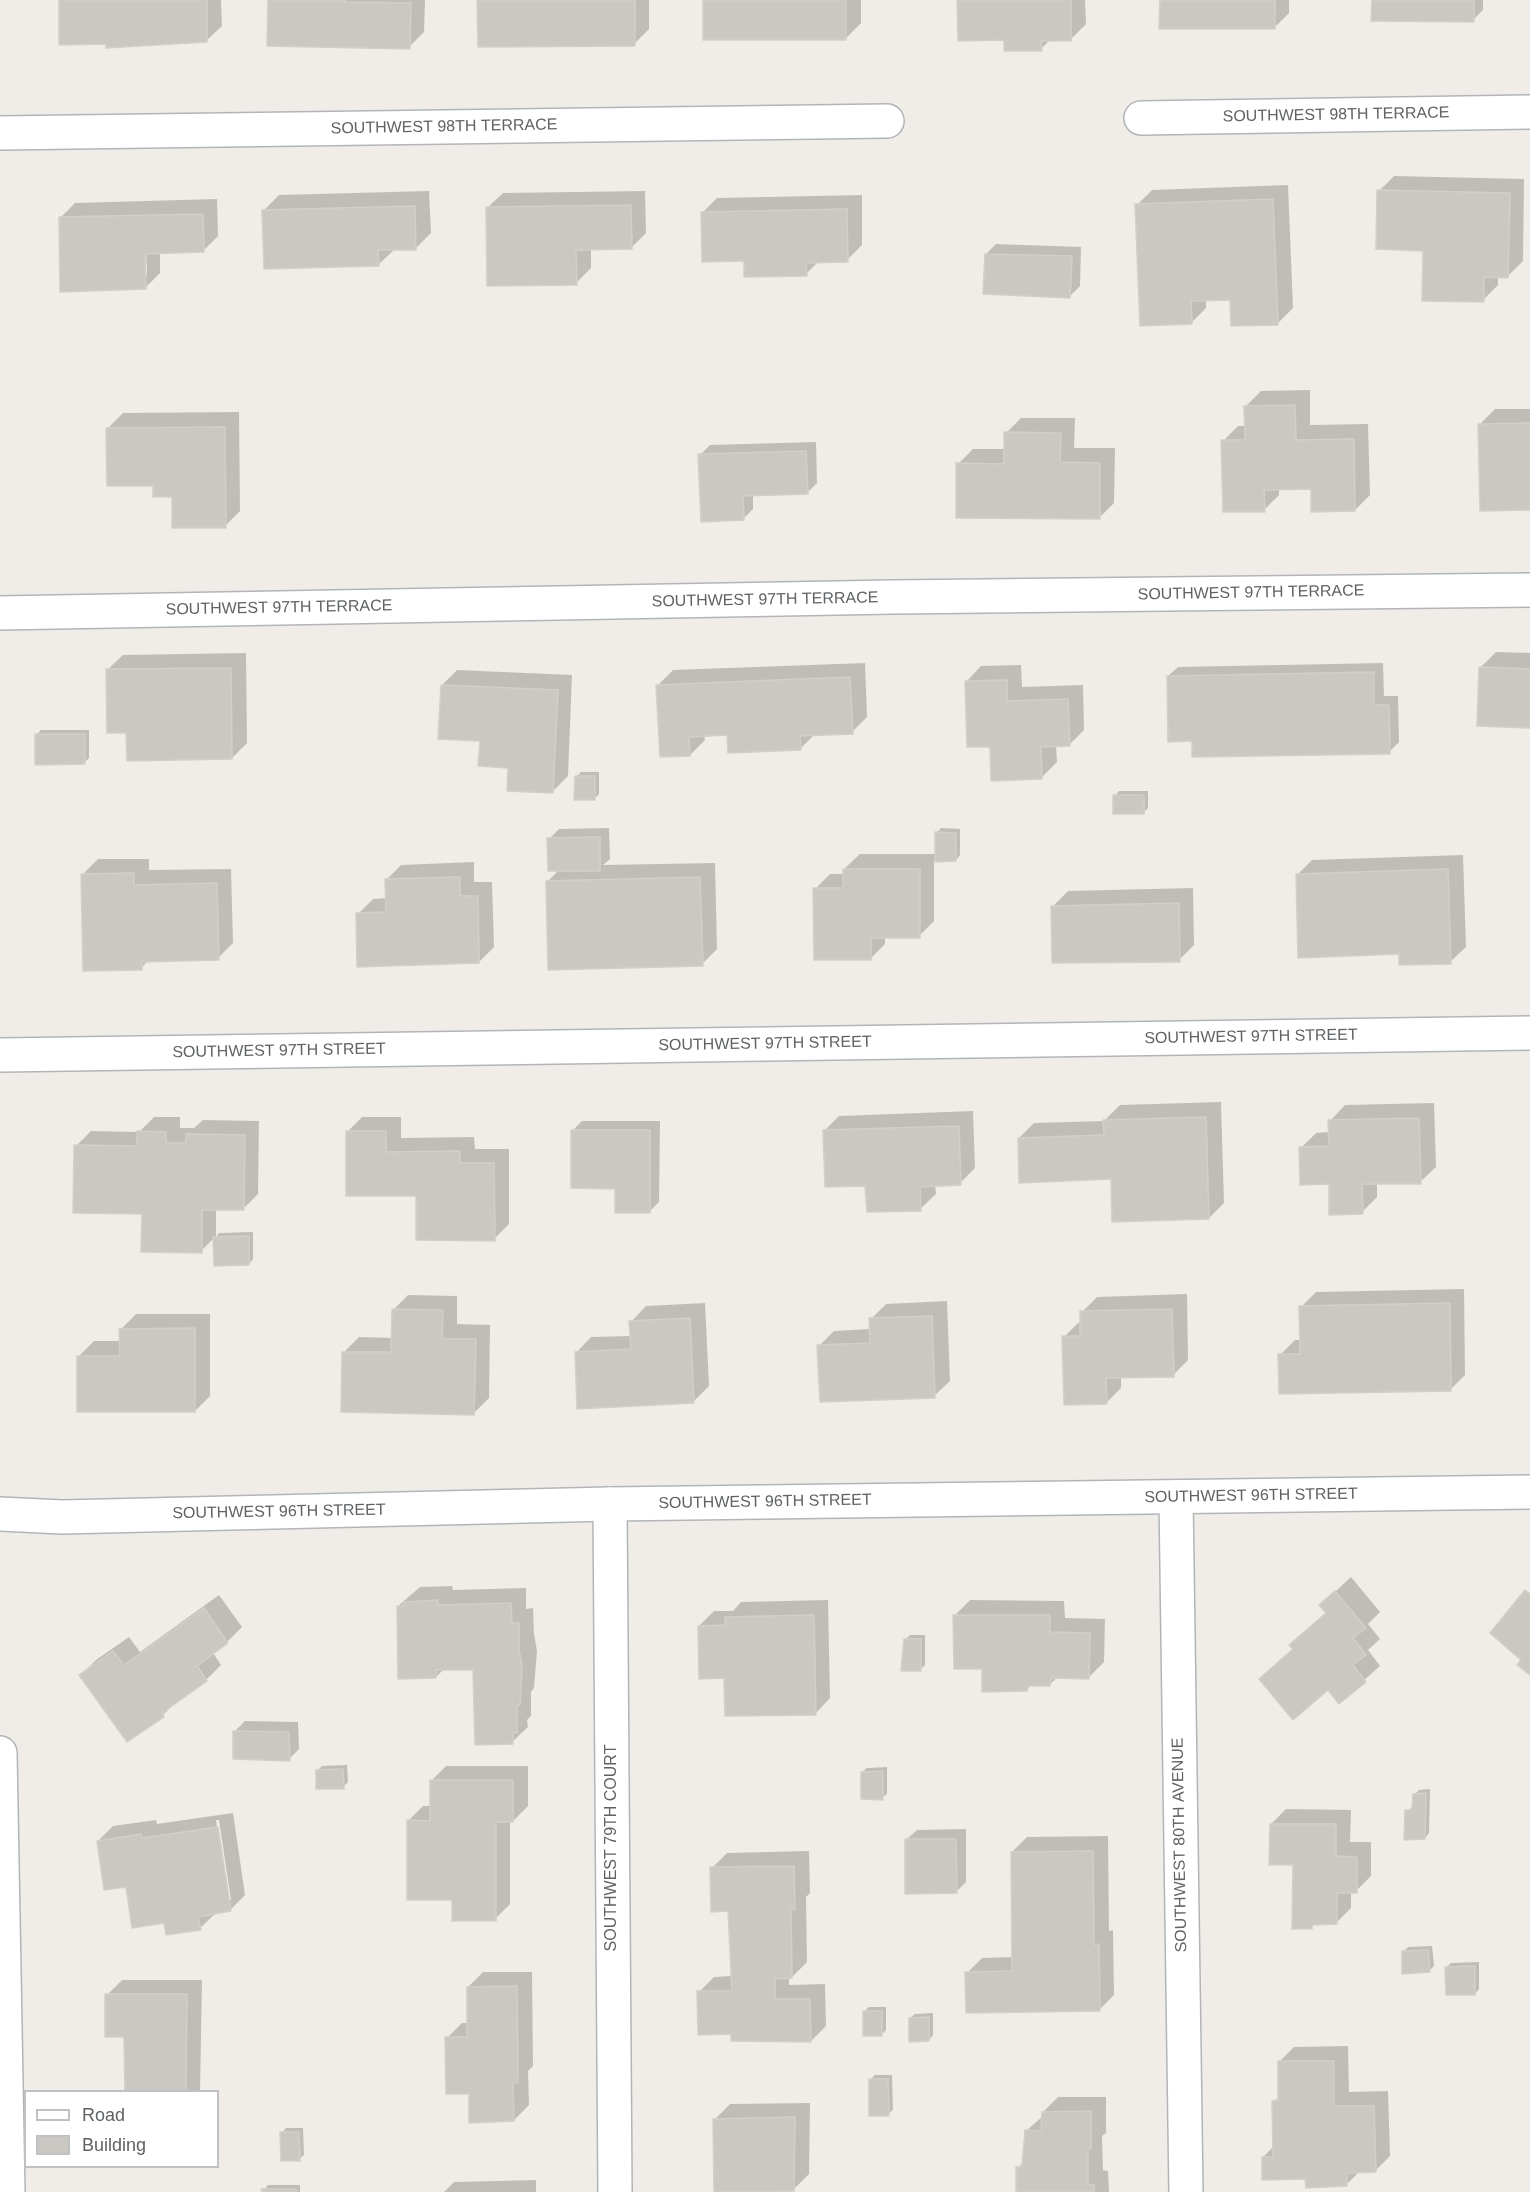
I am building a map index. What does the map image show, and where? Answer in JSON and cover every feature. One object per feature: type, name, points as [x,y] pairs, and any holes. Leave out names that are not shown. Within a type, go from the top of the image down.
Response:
[{"type":"street","name":"SOUTHWEST 98TH TERRACE","points":[[1141,118],[1530,112]]},
{"type":"street","name":"SOUTHWEST 98TH TERRACE","points":[[0,133],[887,121]]},
{"type":"street","name":"SOUTHWEST 97TH TERRACE","points":[[0,613],[870,598],[1530,590]]},
{"type":"street","name":"SOUTHWEST 97TH STREET","points":[[0,1055],[1530,1033]]},
{"type":"street","name":"SOUTHWEST 96TH STREET","points":[[0,1514],[62,1517],[610,1504],[1530,1492]]},
{"type":"street","name":"SOUTHWEST 80TH AVENUE","points":[[1176,1497],[1186,2192]]},
{"type":"street","name":"SOUTHWEST 79TH COURT","points":[[610,1504],[615,2192]]},
{"type":"street","points":[[0,1752],[3,2066],[8,2192]]},
{"type":"building","points":[[59,0],[207,0],[207,42],[106,48],[106,44],[59,45]]},
{"type":"building","points":[[268,0],[411,3],[410,49],[267,46]]},
{"type":"building","points":[[477,0],[635,0],[635,46],[478,47]]},
{"type":"building","points":[[703,0],[846,0],[846,40],[703,40]]},
{"type":"building","points":[[957,0],[1071,0],[1071,41],[1041,41],[1042,51],[1004,51],[1004,40],[958,41]]},
{"type":"building","points":[[1160,0],[1275,0],[1275,29],[1159,29]]},
{"type":"building","points":[[1372,0],[1474,0],[1474,22],[1371,21]]},
{"type":"building","points":[[1377,190],[1510,193],[1508,278],[1484,277],[1484,302],[1422,301],[1423,251],[1376,249]]},
{"type":"building","points":[[1273,199],[1278,325],[1231,326],[1230,300],[1191,301],[1192,324],[1140,326],[1135,204]]},
{"type":"building","points":[[631,205],[632,249],[576,250],[577,285],[487,286],[486,207]]},
{"type":"building","points":[[415,206],[416,250],[378,250],[379,266],[264,269],[262,210]]},
{"type":"building","points":[[847,209],[848,262],[806,263],[807,276],[744,277],[744,261],[702,262],[701,212]]},
{"type":"building","points":[[203,214],[204,252],[145,254],[146,289],[60,292],[59,217]]},
{"type":"building","points":[[985,254],[1072,256],[1070,298],[983,294]]},
{"type":"building","points":[[1295,405],[1296,440],[1354,439],[1355,511],[1311,512],[1311,489],[1264,490],[1265,512],[1223,512],[1221,440],[1245,440],[1244,406]]},
{"type":"building","points":[[1530,423],[1530,510],[1480,511],[1478,424]]},
{"type":"building","points":[[225,427],[226,528],[172,528],[172,497],[153,497],[153,486],[107,486],[106,428]]},
{"type":"building","points":[[1004,432],[1061,433],[1060,462],[1100,463],[1100,519],[956,518],[956,463],[1004,464]]},
{"type":"building","points":[[806,451],[808,494],[743,496],[744,520],[701,522],[698,454]]},
{"type":"building","points":[[1479,667],[1530,669],[1530,728],[1477,726]]},
{"type":"building","points":[[231,668],[232,759],[127,761],[126,733],[107,733],[106,669]]},
{"type":"building","points":[[1374,672],[1374,705],[1389,705],[1390,754],[1192,757],[1192,741],[1168,742],[1167,676]]},
{"type":"building","points":[[850,677],[853,734],[800,736],[801,750],[728,753],[727,735],[689,737],[690,756],[660,757],[656,685]]},
{"type":"building","points":[[1007,680],[1007,701],[1068,699],[1070,746],[1041,747],[1042,779],[991,781],[990,747],[967,747],[965,681]]},
{"type":"building","points":[[441,685],[558,690],[553,793],[507,791],[508,768],[478,766],[480,741],[438,739]]},
{"type":"building","points":[[35,734],[85,734],[85,764],[35,765]]},
{"type":"building","points":[[575,776],[595,776],[595,800],[574,800]]},
{"type":"building","points":[[1113,795],[1144,795],[1144,814],[1113,814]]},
{"type":"building","points":[[935,832],[956,833],[956,861],[935,862]]},
{"type":"building","points":[[600,837],[600,871],[548,871],[547,838]]},
{"type":"building","points":[[843,869],[920,869],[920,938],[871,938],[871,960],[814,960],[813,888],[843,888]]},
{"type":"building","points":[[1448,869],[1451,964],[1399,965],[1399,954],[1298,958],[1296,874]]},
{"type":"building","points":[[134,873],[134,885],[217,883],[219,960],[142,962],[142,970],[83,971],[81,874]]},
{"type":"building","points":[[460,877],[460,896],[478,896],[479,963],[357,967],[356,913],[386,912],[385,879]]},
{"type":"building","points":[[700,877],[703,966],[548,970],[546,881]]},
{"type":"building","points":[[1179,903],[1180,962],[1052,963],[1051,906]]},
{"type":"building","points":[[1206,1117],[1209,1219],[1112,1222],[1111,1179],[1019,1183],[1018,1138],[1104,1135],[1103,1120]]},
{"type":"building","points":[[1419,1118],[1421,1184],[1362,1184],[1363,1214],[1329,1215],[1329,1184],[1300,1185],[1299,1147],[1329,1146],[1328,1120]]},
{"type":"building","points":[[959,1126],[961,1185],[920,1187],[921,1211],[867,1212],[865,1186],[825,1187],[823,1130]]},
{"type":"building","points":[[571,1130],[650,1130],[650,1213],[615,1213],[615,1189],[571,1188]]},
{"type":"building","points":[[137,1131],[166,1132],[166,1143],[186,1143],[186,1134],[245,1135],[244,1210],[202,1210],[202,1253],[141,1252],[142,1214],[73,1213],[74,1145],[137,1146]]},
{"type":"building","points":[[346,1131],[386,1131],[386,1152],[460,1151],[460,1163],[494,1163],[495,1241],[416,1240],[416,1196],[346,1196]]},
{"type":"building","points":[[249,1236],[249,1265],[214,1266],[213,1237]]},
{"type":"building","points":[[1450,1303],[1451,1391],[1279,1394],[1278,1354],[1300,1354],[1299,1306]]},
{"type":"building","points":[[392,1309],[443,1310],[442,1339],[476,1339],[474,1415],[341,1412],[342,1352],[391,1352]]},
{"type":"building","points":[[1172,1309],[1174,1377],[1106,1378],[1107,1404],[1064,1405],[1062,1336],[1080,1336],[1080,1311]]},
{"type":"building","points":[[932,1316],[935,1398],[820,1402],[817,1345],[870,1343],[869,1318]]},
{"type":"building","points":[[690,1318],[694,1403],[577,1409],[575,1352],[631,1349],[629,1321]]},
{"type":"building","points":[[195,1328],[195,1412],[77,1412],[77,1356],[120,1356],[119,1329]]},
{"type":"building","points":[[1525,1590],[1530,1594],[1530,1675],[1517,1665],[1521,1660],[1490,1633]]},
{"type":"building","points":[[1335,1591],[1366,1628],[1353,1638],[1366,1655],[1353,1665],[1366,1682],[1339,1704],[1328,1690],[1293,1720],[1259,1679],[1293,1649],[1289,1645],[1326,1613],[1319,1605]]},
{"type":"building","points":[[438,1600],[438,1605],[511,1603],[512,1623],[519,1623],[519,1650],[522,1667],[520,1705],[517,1705],[517,1733],[513,1732],[513,1744],[475,1745],[473,1670],[436,1670],[436,1678],[398,1679],[397,1606],[404,1606],[404,1602]]},
{"type":"building","points":[[204,1608],[228,1643],[197,1666],[207,1681],[162,1713],[164,1717],[127,1742],[79,1675],[113,1651],[124,1665]]},
{"type":"building","points":[[814,1615],[816,1715],[725,1716],[724,1678],[699,1679],[698,1626],[725,1625],[725,1617]]},
{"type":"building","points":[[953,1615],[1050,1615],[1050,1632],[1090,1633],[1089,1679],[1051,1678],[1050,1686],[1028,1686],[1027,1691],[982,1692],[982,1669],[954,1669]]},
{"type":"building","points":[[904,1639],[921,1639],[921,1671],[901,1671]]},
{"type":"building","points":[[233,1731],[289,1732],[290,1761],[233,1759]]},
{"type":"building","points":[[343,1769],[344,1789],[316,1789],[316,1770]]},
{"type":"building","points":[[883,1771],[883,1800],[861,1799],[861,1772]]},
{"type":"building","points":[[430,1780],[513,1780],[513,1822],[496,1822],[496,1921],[452,1921],[452,1900],[407,1900],[407,1820],[430,1821]]},
{"type":"building","points":[[1426,1793],[1425,1839],[1404,1840],[1405,1810],[1412,1810],[1413,1794]]},
{"type":"building","points":[[1270,1824],[1336,1824],[1336,1856],[1357,1857],[1357,1893],[1337,1893],[1337,1924],[1312,1925],[1312,1929],[1292,1929],[1293,1865],[1269,1865]]},
{"type":"building","points":[[218,1827],[231,1911],[198,1917],[201,1930],[166,1935],[164,1923],[132,1928],[126,1887],[104,1890],[97,1841],[141,1834],[142,1838]]},
{"type":"building","points":[[905,1839],[956,1839],[957,1893],[905,1894]]},
{"type":"building","points":[[1093,1851],[1094,1945],[1099,1944],[1100,2011],[966,2013],[965,1972],[1012,1971],[1011,1852]]},
{"type":"building","points":[[794,1866],[795,1909],[791,1909],[792,1978],[775,1979],[775,1999],[810,1999],[811,2042],[731,2041],[731,2034],[698,2035],[697,1991],[732,1991],[728,1911],[711,1912],[710,1867]]},
{"type":"building","points":[[1428,1950],[1430,1972],[1402,1974],[1402,1951]]},
{"type":"building","points":[[1475,1966],[1475,1995],[1446,1995],[1445,1967]]},
{"type":"building","points":[[517,1986],[518,2083],[513,2083],[514,2121],[469,2123],[469,2094],[446,2094],[445,2037],[467,2037],[467,1987]]},
{"type":"building","points":[[105,1994],[187,1994],[186,2090],[125,2090],[124,2037],[105,2037]]},
{"type":"building","points":[[863,2011],[882,2011],[882,2036],[863,2036]]},
{"type":"building","points":[[929,2017],[929,2041],[909,2042],[909,2018]]},
{"type":"building","points":[[1278,2061],[1334,2061],[1334,2106],[1374,2106],[1376,2172],[1347,2173],[1347,2186],[1306,2188],[1305,2179],[1262,2180],[1262,2157],[1273,2157],[1272,2101],[1278,2100]]},
{"type":"building","points":[[869,2079],[888,2079],[889,2116],[869,2116]]},
{"type":"building","points":[[1091,2111],[1088,2185],[1094,2185],[1094,2192],[1016,2192],[1016,2167],[1022,2167],[1025,2130],[1041,2131],[1042,2112]]},
{"type":"building","points":[[795,2117],[794,2191],[714,2192],[713,2119]]},
{"type":"building","points":[[280,2132],[299,2132],[300,2161],[281,2161]]},
{"type":"building","points":[[261,2189],[296,2189],[296,2192],[262,2192]]}]
